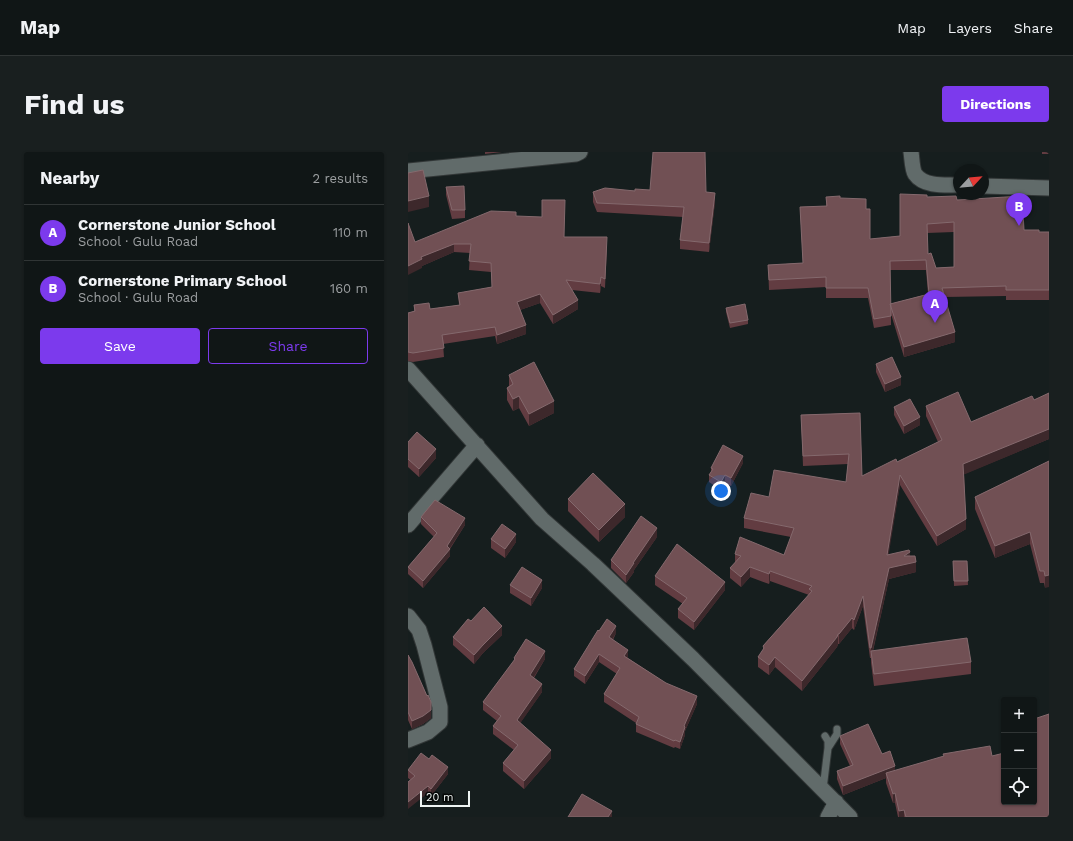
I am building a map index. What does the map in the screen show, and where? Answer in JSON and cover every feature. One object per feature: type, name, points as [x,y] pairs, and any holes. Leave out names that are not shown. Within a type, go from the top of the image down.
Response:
[{"type":"street","points":[[408,171],[576,154],[580,152]]},
{"type":"street","points":[[911,152],[914,173],[922,180],[937,185],[953,185]]},
{"type":"street","points":[[989,186],[1049,188]]},
{"type":"street","points":[[408,369],[542,519],[593,564],[687,653],[850,817]]},
{"type":"street","points":[[408,525],[477,445]]},
{"type":"street","points":[[408,616],[419,630],[440,707],[440,722],[428,732],[408,740]]},
{"type":"street","points":[[828,817],[836,802]]},
{"type":"lane","points":[[828,748],[837,734],[837,729]]},
{"type":"lane","points":[[823,789],[828,748],[828,741],[825,736]]},
{"type":"building","points":[[653,152],[705,152],[706,192],[715,193],[709,243],[680,240],[684,207],[597,203],[593,192],[605,188],[635,191],[635,189],[650,190]]},
{"type":"building","points":[[423,170],[429,196],[408,201],[408,173]]},
{"type":"building","points":[[464,186],[465,210],[452,210],[446,187]]},
{"type":"building","points":[[900,194],[927,195],[927,197],[953,196],[953,200],[989,200],[989,198],[1022,196],[1024,230],[1049,232],[1049,290],[1006,290],[1006,286],[942,288],[955,332],[904,347],[891,307],[891,316],[874,319],[868,288],[826,288],[826,277],[769,280],[768,265],[803,263],[800,207],[827,206],[826,197],[840,196],[840,198],[866,199],[866,209],[870,209],[870,239],[900,236]],"holes":[[[954,222],[954,267],[936,268],[931,253],[928,254],[927,224]],[[926,260],[929,294],[891,304],[890,261]]]},
{"type":"building","points":[[542,200],[565,200],[564,237],[607,237],[605,279],[601,277],[600,284],[566,280],[578,300],[553,315],[540,294],[517,302],[526,325],[497,335],[495,327],[442,335],[444,348],[413,353],[408,352],[408,313],[415,311],[414,305],[429,303],[430,309],[460,305],[458,293],[492,287],[491,263],[469,261],[471,244],[454,244],[421,257],[422,259],[408,266],[408,223],[415,242],[491,211],[516,212],[516,216],[542,217]]},
{"type":"building","points":[[745,304],[748,320],[730,323],[726,308]]},
{"type":"building","points":[[892,357],[901,377],[885,384],[876,364]]},
{"type":"building","points":[[534,362],[554,401],[529,414],[519,396],[513,399],[507,388],[513,384],[509,375]]},
{"type":"building","points":[[958,392],[971,422],[1032,396],[1034,400],[1049,393],[1049,429],[963,464],[966,519],[937,536],[900,475],[887,555],[909,550],[910,552],[904,556],[915,556],[916,562],[889,568],[871,648],[863,596],[854,620],[852,618],[838,634],[802,681],[775,657],[769,665],[758,657],[764,648],[763,646],[812,591],[809,589],[812,586],[770,571],[769,574],[750,567],[741,577],[730,568],[741,556],[735,554],[740,537],[784,555],[794,528],[744,518],[751,493],[769,497],[774,470],[846,482],[849,454],[803,456],[801,415],[860,413],[862,476],[896,459],[897,462],[942,440],[926,406]]},
{"type":"building","points":[[910,399],[920,417],[904,426],[894,407]]},
{"type":"building","points":[[417,432],[436,449],[419,469],[408,459],[408,442]]},
{"type":"building","points":[[723,445],[743,456],[731,478],[725,475],[721,482],[709,475]]},
{"type":"building","points":[[1049,461],[1049,575],[1045,576],[1044,571],[1040,571],[1030,532],[995,546],[975,497]]},
{"type":"building","points":[[593,473],[625,504],[599,530],[568,499]]},
{"type":"building","points":[[435,500],[465,518],[447,546],[450,549],[423,581],[408,567],[437,533],[421,517]]},
{"type":"building","points":[[641,516],[657,528],[626,575],[611,560]]},
{"type":"building","points":[[502,524],[516,534],[505,549],[491,539]]},
{"type":"building","points":[[677,544],[725,582],[694,622],[678,609],[687,598],[655,576]]},
{"type":"building","points":[[953,561],[967,561],[968,581],[954,581]]},
{"type":"building","points":[[522,567],[542,580],[531,598],[510,585]]},
{"type":"building","points":[[484,607],[502,626],[474,655],[453,637],[468,619],[471,621]]},
{"type":"building","points":[[607,619],[616,626],[609,637],[628,650],[624,656],[666,683],[697,696],[684,726],[685,727],[680,742],[674,741],[636,724],[639,717],[604,694],[620,668],[599,654],[585,676],[574,669],[598,630],[599,631]]},
{"type":"building","points":[[967,638],[971,662],[874,674],[871,651]]},
{"type":"building","points":[[526,639],[545,651],[530,675],[542,684],[517,720],[551,750],[524,781],[503,763],[518,745],[493,726],[501,716],[483,702],[515,659],[514,658]]},
{"type":"building","points":[[408,655],[431,702],[431,710],[412,721],[408,712]]},
{"type":"building","points":[[1049,714],[1049,817],[906,817],[904,810],[899,811],[895,793],[893,794],[886,773],[944,756],[943,754],[990,746],[992,756],[1001,754],[1001,805],[1037,805],[1037,718]]},
{"type":"building","points":[[868,724],[882,754],[890,751],[895,766],[843,786],[837,771],[853,765],[840,736]]},
{"type":"building","points":[[421,753],[429,759],[432,755],[448,767],[431,789],[428,786],[408,802],[408,782],[415,776],[408,770]]},
{"type":"building","points":[[582,794],[612,811],[608,817],[568,817]]},
{"type":"place","name":"Cornerstone Primary School","points":[[1019,226]]},
{"type":"place","name":"Cornerstone Junior School","points":[[935,323]]}]
